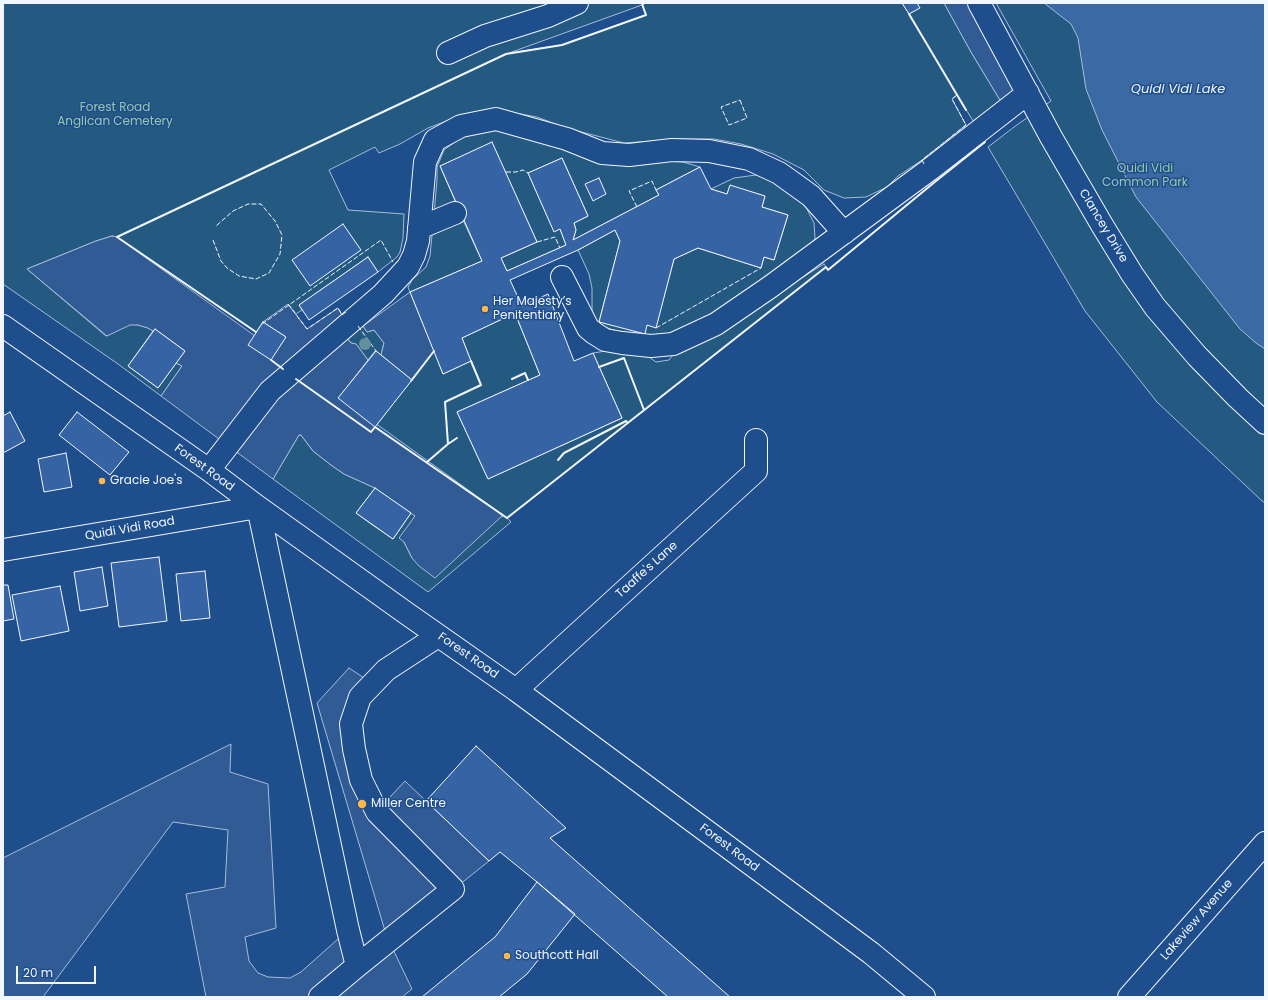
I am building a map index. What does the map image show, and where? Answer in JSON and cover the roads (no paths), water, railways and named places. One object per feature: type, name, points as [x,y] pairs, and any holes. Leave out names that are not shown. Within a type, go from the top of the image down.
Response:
[{"type":"street","points":[[448,53],[485,36],[548,16],[577,3]]},
{"type":"street","name":"Clancey Drive","points":[[979,3],[1102,225],[1132,274],[1155,307],[1197,356],[1265,423]]},
{"type":"street","points":[[562,277],[588,328],[605,340],[651,346],[673,344],[716,324],[770,287],[929,170],[1028,93]]},
{"type":"street","points":[[209,470],[270,391],[383,294],[408,267],[414,255],[418,241],[425,162],[435,140],[461,126],[496,119],[567,139],[602,153],[629,155],[672,150],[709,151],[749,159],[779,173],[811,196],[844,233]]},
{"type":"street","points":[[419,228],[455,213]]},
{"type":"street","name":"Forest Road","points":[[3,326],[209,470],[438,636],[516,690],[871,953],[924,997]]},
{"type":"street","name":"Taaffe's Lane","points":[[516,690],[756,471],[756,440]]},
{"type":"street","points":[[258,507],[346,923],[357,966]]},
{"type":"street","name":"Quidi Vidi Road","points":[[3,550],[258,507]]},
{"type":"street","points":[[320,997],[453,890],[376,812],[361,780],[354,749],[351,724],[360,697],[386,670],[438,636]]},
{"type":"street","name":"Lakeview Avenue","points":[[1129,997],[1265,843]]},
{"type":"water","name":"Quidi Vidi Lake","points":[[1044,3],[1265,3],[1265,349],[1240,329],[1136,197],[1102,130],[1086,89],[1078,38],[1071,24]]},
{"type":"place","name":"Her Majesty’s Penitentiary","points":[[485,309]]},
{"type":"place","name":"Gracie Joe's","points":[[102,481]]},
{"type":"place","name":"Miller Centre","points":[[362,804]]},
{"type":"place","name":"Southcott Hall","points":[[507,956]]},
{"type":"park label","name":"Forest Road Anglican Cemetery","points":[[115,115]]},
{"type":"park label","name":"Quidi Vidi Common Park","points":[[1145,176]]}]
